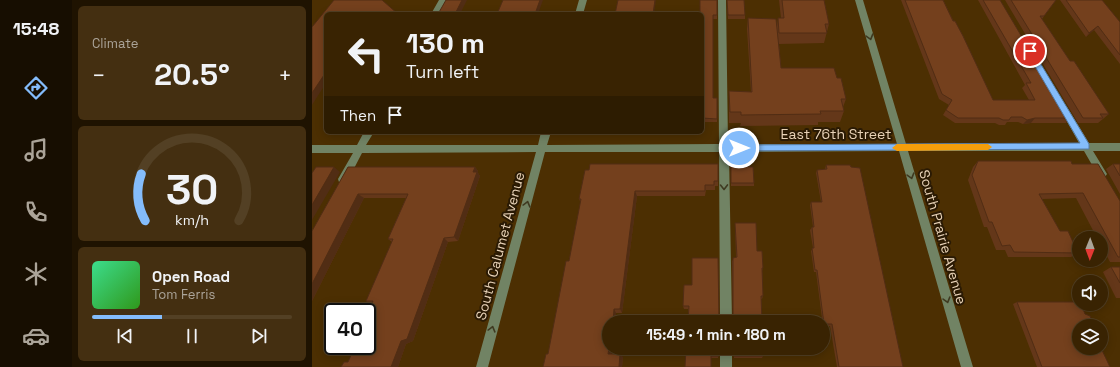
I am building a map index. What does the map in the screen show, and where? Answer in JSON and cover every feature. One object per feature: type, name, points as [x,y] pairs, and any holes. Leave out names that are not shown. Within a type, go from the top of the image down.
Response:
[{"type":"street","points":[[436,12],[443,0]]},
{"type":"street","points":[[580,12],[583,0]]},
{"type":"street","points":[[722,0],[726,315]]},
{"type":"street","name":"South Prairie Avenue","points":[[859,0],[967,367]]},
{"type":"street","points":[[1059,101],[1108,185]]},
{"type":"street","points":[[337,188],[368,134]]},
{"type":"street","name":"South Calumet Avenue","points":[[482,367],[546,134]]},
{"type":"street","name":"East 76th Street","points":[[312,149],[1120,147]]},
{"type":"street","points":[[726,355],[726,367]]},
{"type":"building","points":[[334,0],[382,0],[396,12],[324,12]]},
{"type":"building","points":[[446,0],[462,0],[456,12],[439,12]]},
{"type":"building","points":[[503,0],[540,0],[536,12],[498,12]]},
{"type":"building","points":[[618,0],[655,0],[653,12],[615,12]]},
{"type":"building","points":[[700,0],[717,0],[717,15],[713,15],[713,98],[717,98],[717,119],[704,118],[704,12],[700,12]]},
{"type":"building","points":[[727,0],[744,0],[745,15],[728,15]]},
{"type":"building","points":[[782,0],[824,0],[829,24],[825,24],[827,33],[779,33],[778,18],[784,18]]},
{"type":"building","points":[[905,0],[943,0],[953,21],[955,21],[963,36],[993,100],[1035,100],[1026,83],[1031,83],[983,0],[1000,0],[1070,118],[1035,118],[1027,120],[1022,117],[1011,117],[1009,120],[1003,120],[999,118],[958,118],[946,110],[952,100],[942,94]]},
{"type":"building","points":[[1011,0],[1056,0],[1044,16],[1040,16],[1070,61],[1074,61],[1109,114],[1100,114],[1103,118],[1083,118]]},
{"type":"building","points":[[1066,0],[1102,0],[1120,22],[1120,55],[1098,26],[1089,33]]},
{"type":"building","points":[[324,12],[324,75],[312,93],[312,27]]},
{"type":"building","points":[[748,18],[776,19],[781,68],[834,68],[837,78],[841,78],[846,99],[841,99],[844,111],[820,111],[821,114],[741,115],[741,112],[730,112],[729,91],[752,92]]},
{"type":"building","points":[[978,161],[1071,161],[1072,164],[1098,164],[1120,201],[1120,257],[1118,257],[1108,239],[1108,231],[1104,231],[1083,193],[1039,194],[1060,231],[1068,231],[1072,240],[1072,253],[1014,252],[1010,245],[1002,246],[992,222],[989,222],[972,175]]},
{"type":"building","points":[[590,164],[718,164],[718,181],[714,181],[714,185],[705,185],[705,191],[635,191],[620,309],[614,309],[614,315],[602,315],[602,355],[620,355],[619,367],[543,367],[546,354],[548,354],[566,261],[569,261],[585,170],[589,170]]},
{"type":"building","points":[[1113,164],[1120,164],[1120,176]]},
{"type":"building","points":[[826,165],[850,165],[851,167],[860,168],[903,367],[839,367],[832,324],[830,324],[830,315],[823,315],[817,270],[815,270],[812,248],[814,248],[812,227],[814,227],[811,202],[822,202],[817,170],[827,169]]},
{"type":"building","points":[[731,166],[753,167],[754,183],[731,183]]},
{"type":"building","points":[[316,167],[334,167],[312,205],[312,173]]},
{"type":"building","points":[[348,167],[475,167],[473,172],[477,172],[454,237],[444,238],[407,339],[401,341],[391,367],[341,367],[344,362],[348,362],[351,355],[376,355],[376,303],[372,303],[373,301],[366,301],[393,239],[388,239],[408,194],[358,194],[312,284],[312,231]]},
{"type":"building","points":[[735,223],[756,223],[757,251],[762,251],[762,315],[733,315],[733,258],[737,257]]},
{"type":"building","points":[[692,258],[718,258],[719,315],[688,315],[689,306],[683,306],[684,285],[692,285]]},
{"type":"building","points":[[1111,267],[1120,267],[1120,283]]},
{"type":"building","points":[[1017,302],[1072,302],[1072,311],[1084,311],[1091,319],[1072,319],[1072,355],[1104,355],[1110,367],[1042,367]]},
{"type":"building","points":[[686,355],[719,355],[711,356],[711,367],[685,367]]},
{"type":"building","points":[[734,355],[763,356],[734,356]]},
{"type":"slow traffic","points":[[897,148],[988,147]]},
{"type":"route","points":[[739,148],[1086,147],[1030,51]]}]
